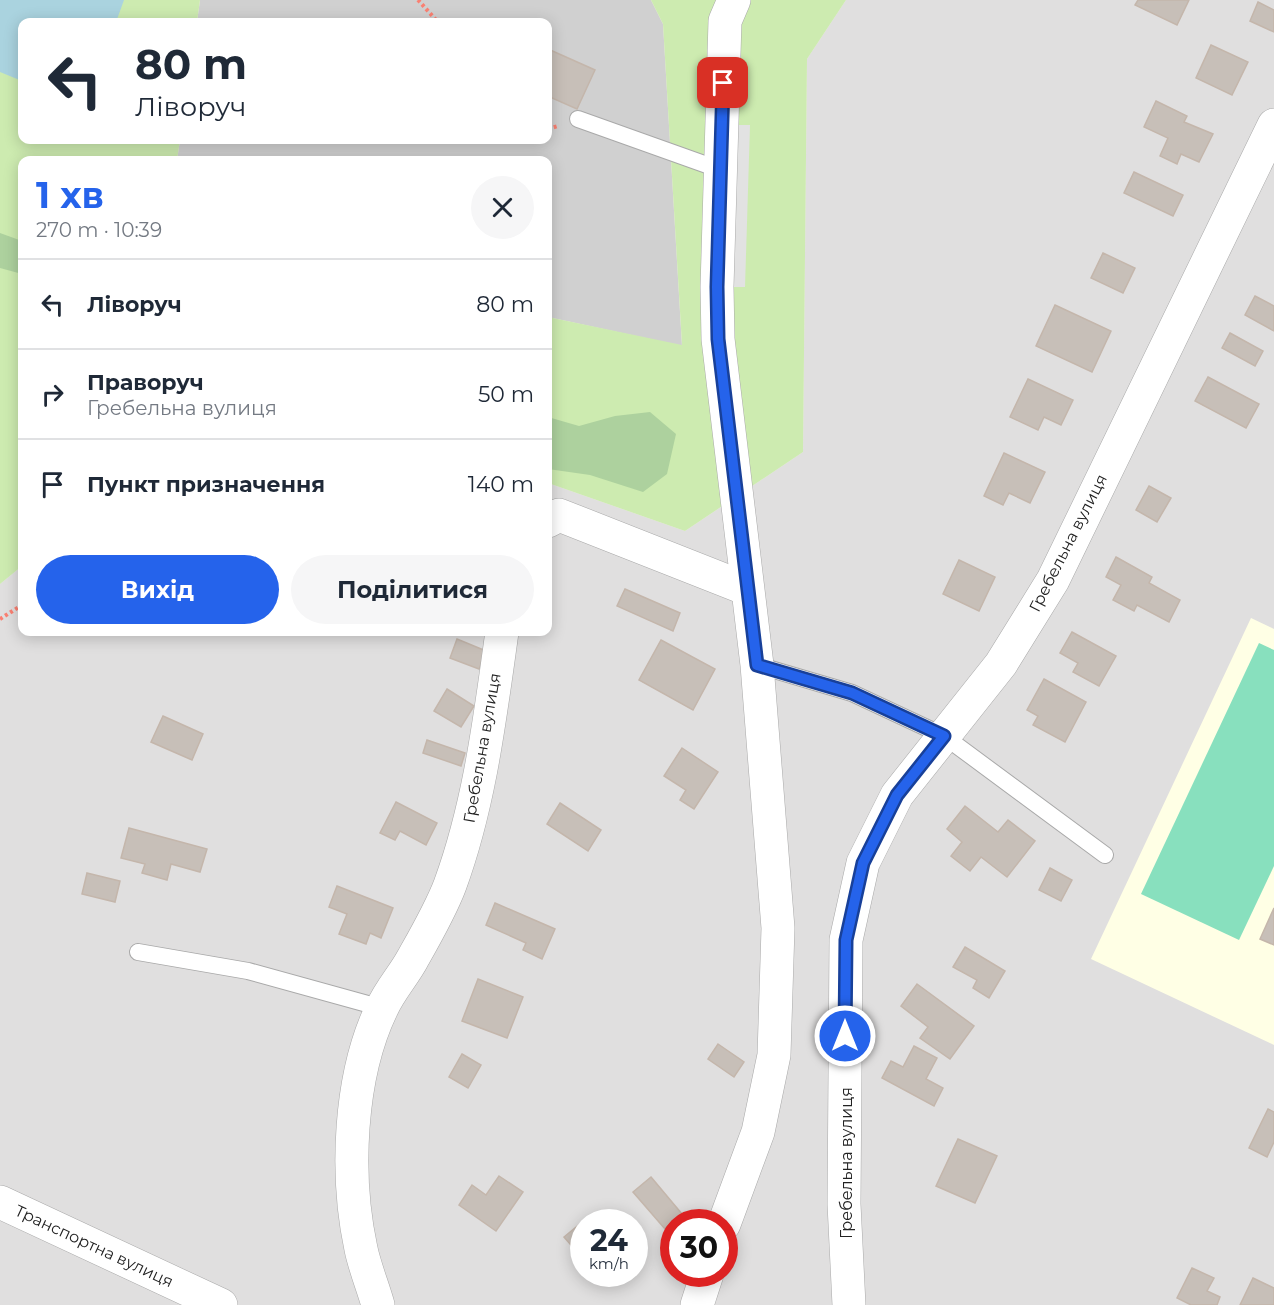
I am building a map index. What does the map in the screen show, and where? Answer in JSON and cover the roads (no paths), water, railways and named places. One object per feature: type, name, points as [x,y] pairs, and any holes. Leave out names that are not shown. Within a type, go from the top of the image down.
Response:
[{"type":"street","points":[[727,7],[718,339],[757,665],[778,928],[774,1055],[758,1132],[730,1209]]},
{"type":"street","name":"Гребельна вулиця","points":[[849,1305],[844,1204],[846,940],[863,863],[897,795],[1001,664],[1053,580],[1274,125]]},
{"type":"street","points":[[552,516],[747,588]]},
{"type":"street","name":"Гребельна вулиця","points":[[378,1305],[361,1249],[351,1175],[354,1109],[369,1043],[382,1008],[414,957],[449,887],[470,824],[485,752],[501,636]]},
{"type":"street","name":"Транспортна вулиця","points":[[0,1202],[221,1305]]},
{"type":"street","points":[[697,1305],[703,1287]]},
{"type":"lane","points":[[578,120],[721,170]]},
{"type":"lane","points":[[757,665],[852,693],[944,736],[1105,855]]},
{"type":"lane","points":[[138,952],[248,971],[382,1008]]},
{"type":"water","points":[[0,0],[124,0],[117,18],[18,18],[18,79],[0,72]]}]
